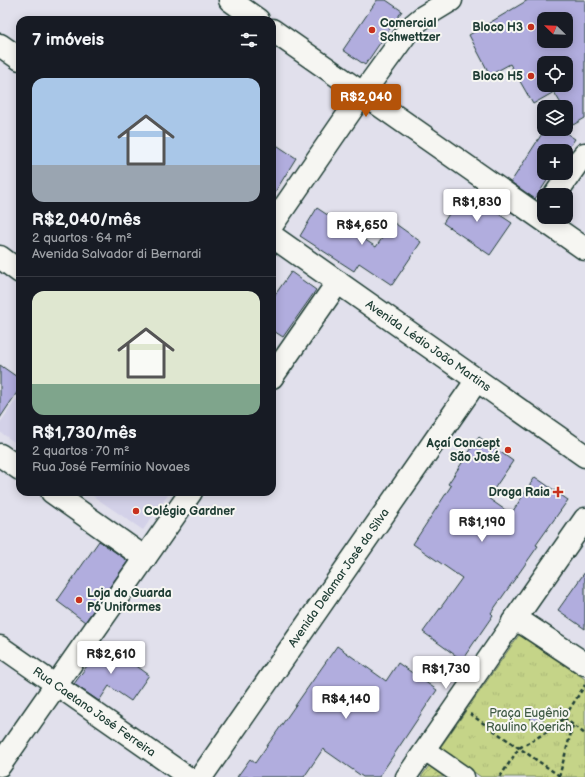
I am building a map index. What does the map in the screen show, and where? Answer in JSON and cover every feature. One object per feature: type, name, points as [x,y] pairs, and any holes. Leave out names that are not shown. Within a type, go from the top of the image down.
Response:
[{"type":"main road","points":[[230,0],[252,16]]},
{"type":"main road","points":[[276,219],[363,93],[411,27],[422,17],[450,0]]},
{"type":"main road","points":[[276,33],[537,212]]},
{"type":"main road","points":[[0,45],[16,56]]},
{"type":"main road","points":[[560,188],[585,154]]},
{"type":"main road","points":[[553,224],[585,250]]},
{"type":"main road","name":"Avenida Lédio João Martins","points":[[276,239],[585,456]]},
{"type":"main road","points":[[0,257],[16,269]]},
{"type":"main road","points":[[276,371],[338,282]]},
{"type":"main road","name":"Avenida Delamar José da Silva","points":[[201,777],[477,380]]},
{"type":"main road","points":[[0,455],[16,467]]},
{"type":"main road","points":[[58,496],[145,558]]},
{"type":"main road","points":[[0,764],[188,496]]},
{"type":"main road","points":[[585,518],[518,620],[585,664]]},
{"type":"street","points":[[406,777],[518,620]]},
{"type":"street","name":"Rua Caetano José Ferreira","points":[[0,646],[188,777]]},
{"type":"street","points":[[425,750],[464,777]]},
{"type":"path","points":[[500,777],[519,748],[552,729],[564,718],[585,685]]},
{"type":"path","points":[[469,714],[560,777],[572,725]]},
{"type":"path","points":[[564,718],[585,734]]},
{"type":"shaded area","points":[[16,400],[16,443],[0,432],[0,423]]},
{"type":"shaded area","name":"Colégio Gardner","points":[[93,496],[167,496],[143,530]]},
{"type":"green space","name":"Praça Eugênio Raulino Koerich","points":[[519,635],[585,679],[585,777],[481,777],[440,748]]},
{"type":"green space","points":[[429,766],[444,777],[421,777]]},
{"type":"building","name":"Comercial Schwettzer","points":[[377,0],[386,0],[402,11],[365,65],[343,50]]},
{"type":"building","points":[[528,0],[585,0],[585,118],[573,125],[573,100],[559,100],[554,92],[540,100],[537,100],[537,102],[533,104],[510,64],[490,75],[469,35]]},
{"type":"building","points":[[541,136],[570,136],[575,139],[572,144],[537,144],[537,180],[547,180],[542,188],[537,188],[537,196],[535,199],[511,182]]},
{"type":"building","points":[[276,145],[296,158],[276,190]]},
{"type":"building","points":[[464,191],[512,223],[490,255],[443,223]]},
{"type":"building","points":[[317,208],[376,247],[393,222],[421,242],[392,285],[359,263],[354,271],[300,236]]},
{"type":"building","points":[[291,272],[316,290],[283,337],[276,333],[276,293]]},
{"type":"building","points":[[0,365],[16,376],[16,394],[0,418]]},
{"type":"building","points":[[479,437],[513,461],[488,498],[511,514],[535,477],[568,500],[536,545],[538,546],[491,613],[493,615],[462,660],[423,632],[462,578],[413,544],[451,486],[448,484]]},
{"type":"building","points":[[99,541],[128,561],[85,622],[57,601]]},
{"type":"building","points":[[585,572],[585,629],[558,610]]},
{"type":"building","points":[[104,642],[149,675],[131,701],[109,686],[99,701],[74,684]]},
{"type":"building","points":[[337,646],[386,681],[398,663],[437,690],[379,777],[363,777],[323,749],[304,777],[237,777],[250,759],[255,763]]},
{"type":"building","points":[[534,709],[540,709],[544,713],[544,719],[540,723],[534,723],[530,719],[530,713]]},
{"type":"place","name":"Bloco H3","points":[[531,27]]},
{"type":"place","name":"Comercial Schwettzer","points":[[372,30]]},
{"type":"place","name":"Bloco H5","points":[[531,76]]},
{"type":"place","name":"Açaí Concept São José","points":[[508,450]]},
{"type":"place","name":"Droga Raia","points":[[558,492]]},
{"type":"place","name":"Colégio Gardner","points":[[136,511]]},
{"type":"place","name":"Loja do Guarda Pó Uniformes","points":[[79,600]]}]
